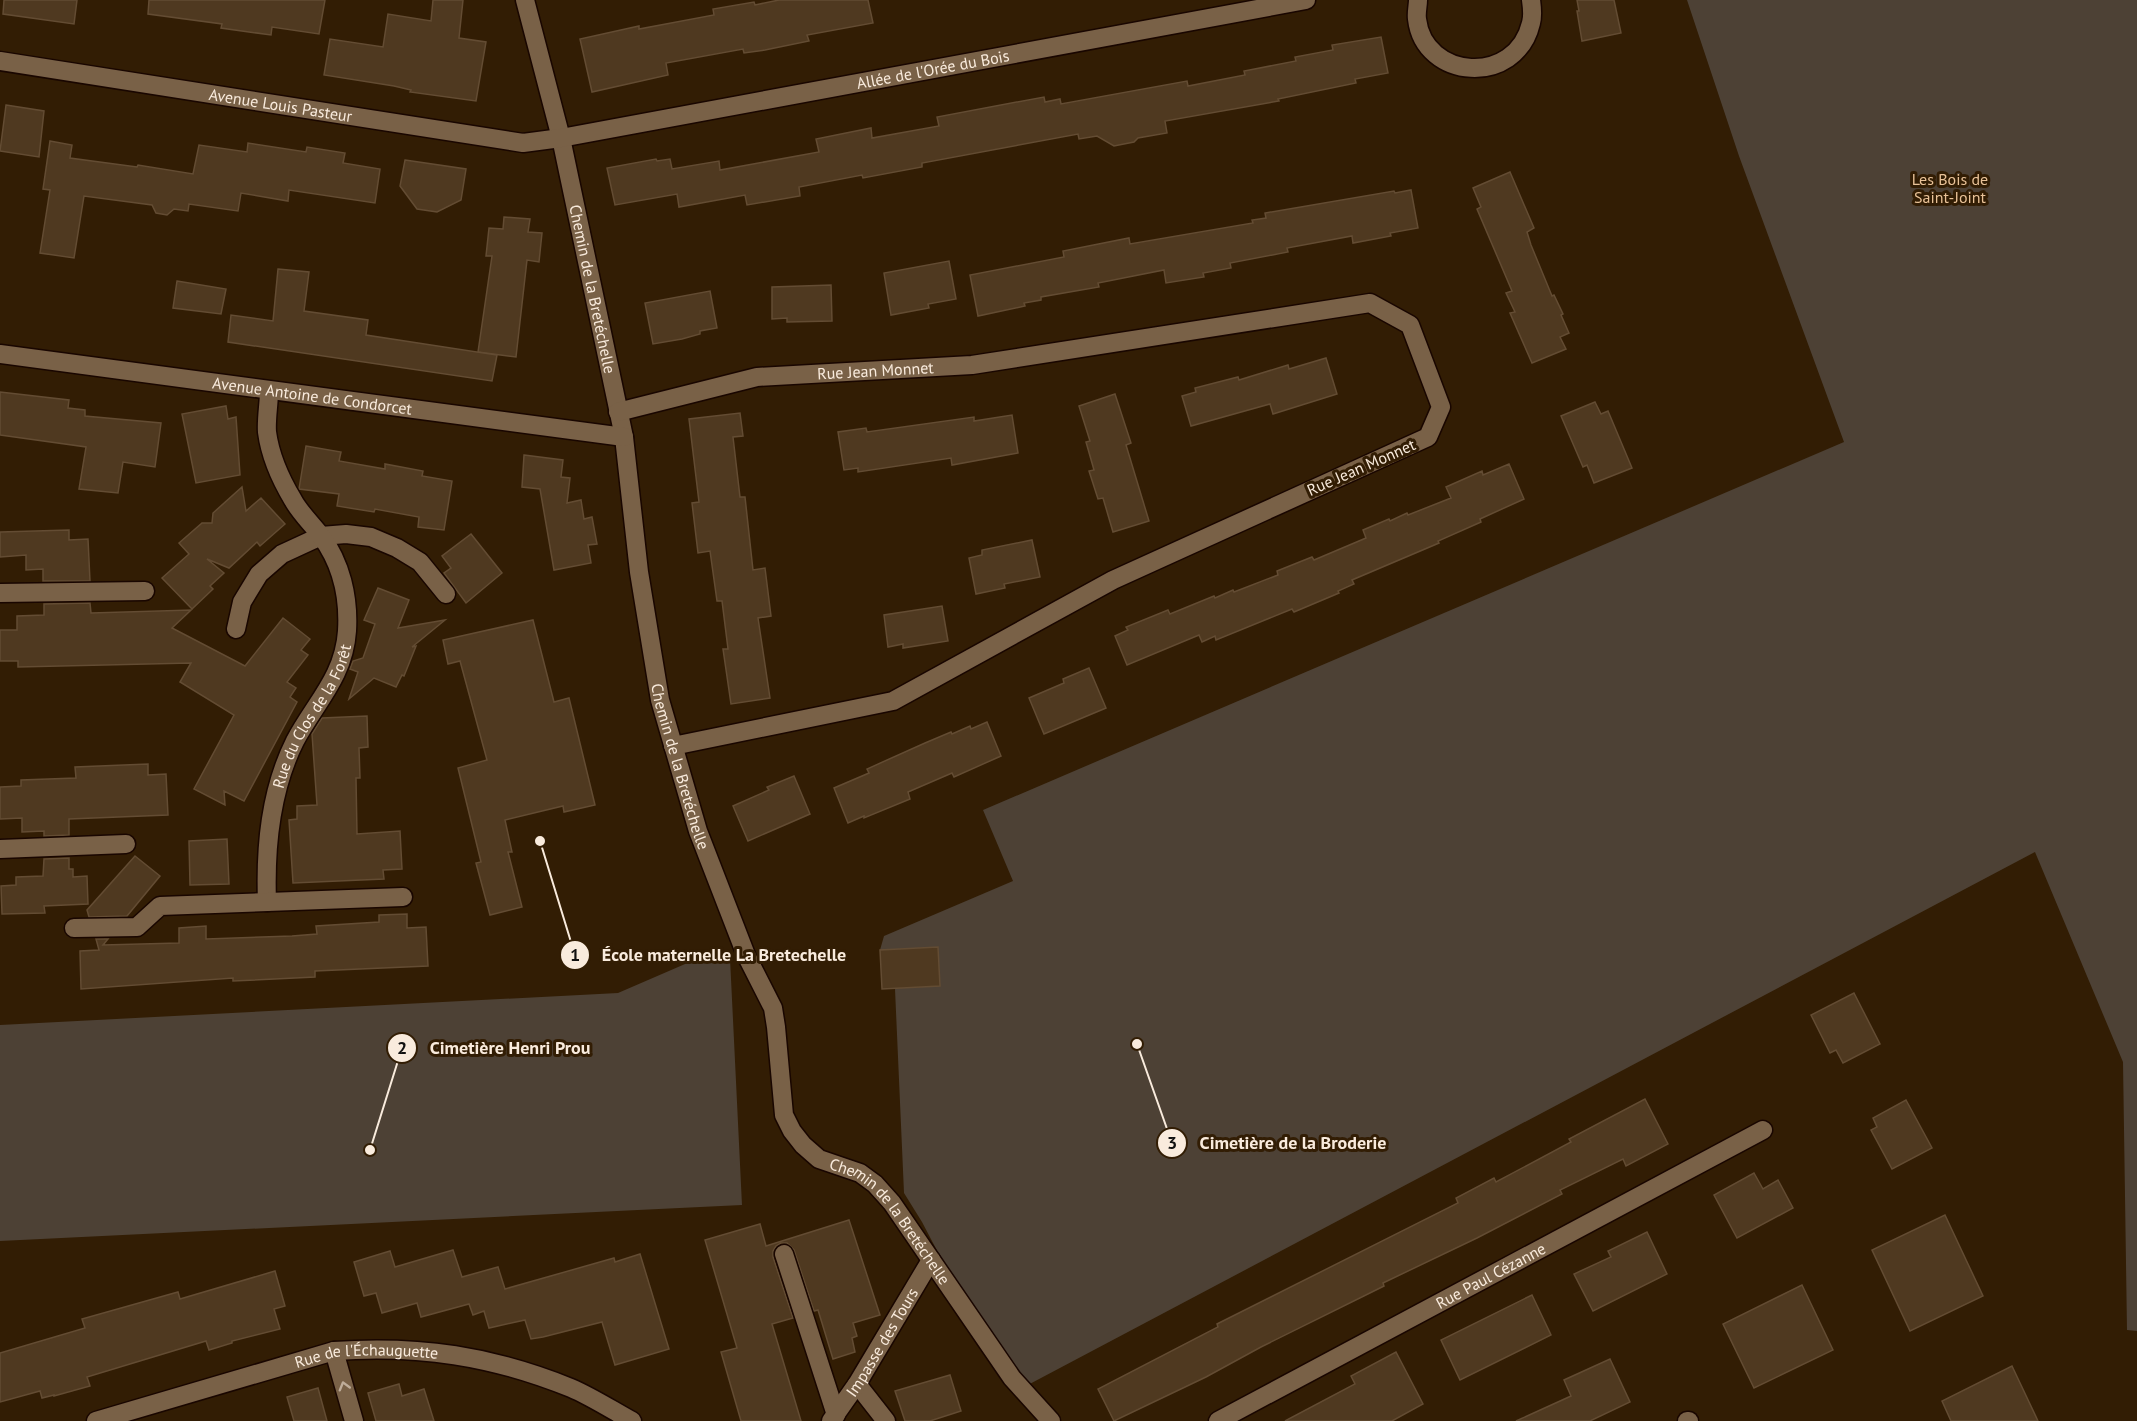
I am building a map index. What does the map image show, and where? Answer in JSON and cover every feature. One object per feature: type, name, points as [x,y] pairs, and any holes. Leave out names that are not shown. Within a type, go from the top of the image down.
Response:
[{"type":"street","name":"Chemin de la Bretéchelle","points":[[525,0],[561,138],[624,437],[639,572],[660,700],[698,831],[746,955],[772,1008],[776,1027],[784,1115],[803,1145],[819,1159],[860,1173],[892,1203],[1012,1378],[1051,1421]]},
{"type":"street","name":"Allée de l'Orée du Bois","points":[[561,138],[1306,0]]},
{"type":"street","points":[[1418,0],[1417,19],[1424,40],[1438,57],[1458,67],[1481,69],[1504,62],[1523,44],[1532,22],[1531,0]]},
{"type":"street","name":"Avenue Louis Pasteur","points":[[0,61],[523,143],[561,138]]},
{"type":"street","name":"Rue Jean Monnet","points":[[618,412],[757,377],[972,365],[1370,303],[1410,325],[1441,407],[1428,437],[1113,580],[893,701],[673,746]]},
{"type":"street","name":"Avenue Antoine de Condorcet","points":[[0,354],[624,437]]},
{"type":"street","name":"Rue du Clos de la Forêt","points":[[267,902],[266,864],[270,822],[280,780],[295,742],[327,693],[339,668],[346,631],[344,587],[335,557],[293,501],[276,465],[267,431],[269,391]]},
{"type":"street","points":[[236,629],[242,602],[259,574],[282,554],[321,536],[346,534],[371,537],[397,548],[420,562],[446,594]]},
{"type":"street","points":[[0,593],[145,591]]},
{"type":"street","points":[[0,849],[126,844]]},
{"type":"street","points":[[74,928],[137,927],[160,906],[403,897]]},
{"type":"street","name":"Rue Paul Cézanne","points":[[1218,1421],[1763,1130]]},
{"type":"street","points":[[784,1254],[833,1418]]},
{"type":"street","name":"Impasse des Tours","points":[[833,1418],[931,1260]]},
{"type":"street","name":"Rue de l'Échauguette","points":[[96,1421],[120,1418],[334,1351],[366,1349],[426,1350],[483,1359],[573,1389],[632,1421]]},
{"type":"street","points":[[334,1351],[354,1421]]},
{"type":"street","points":[[856,1384],[886,1421]]},
{"type":"green space","name":"Les Bois de Saint-Joint","points":[[1687,0],[2137,0],[2137,1331],[2127,1330],[2123,1062],[2035,852],[1024,1387],[974,1321],[922,1222],[904,1193],[895,989],[882,989],[880,950],[884,936],[1013,881],[983,810],[1844,442],[1739,156]]},
{"type":"green space","points":[[730,958],[742,1205],[0,1241],[0,1025],[618,993],[692,961]]},
{"type":"building","points":[[4,0],[77,0],[74,24],[3,14]]},
{"type":"building","points":[[149,0],[325,0],[319,34],[272,27],[271,35],[221,28],[222,24],[148,14]]},
{"type":"building","points":[[433,0],[463,0],[459,38],[486,42],[476,101],[410,92],[411,90],[394,86],[324,75],[330,39],[383,47],[388,14],[431,21]]},
{"type":"building","points":[[779,0],[868,0],[873,23],[807,35],[809,41],[765,50],[744,53],[743,49],[666,63],[668,75],[592,92],[580,39],[639,26],[639,29],[714,15],[713,9]]},
{"type":"building","points":[[1577,0],[1614,0],[1621,33],[1582,41]]},
{"type":"building","points":[[1381,37],[1388,73],[1355,79],[1356,83],[1278,99],[1279,101],[1165,121],[1167,133],[1138,138],[1134,142],[1114,146],[1097,136],[1079,139],[1078,134],[922,163],[922,167],[799,187],[800,196],[747,205],[745,195],[679,207],[677,194],[615,205],[607,168],[656,159],[657,161],[670,159],[672,169],[719,161],[720,170],[819,152],[816,139],[871,128],[872,138],[939,126],[937,117],[1044,97],[1045,102],[1060,99],[1061,104],[1187,81],[1188,86],[1245,75],[1244,71],[1296,61],[1295,57],[1333,50],[1332,45]]},
{"type":"building","points":[[6,105],[44,111],[39,157],[0,151]]},
{"type":"building","points":[[50,141],[72,145],[70,158],[137,167],[138,165],[193,174],[199,145],[247,152],[248,143],[306,152],[307,147],[345,153],[343,163],[380,169],[375,203],[289,190],[288,201],[241,193],[238,211],[189,204],[188,211],[174,209],[167,215],[156,213],[152,205],[84,196],[74,258],[40,253],[50,190],[43,189]]},
{"type":"building","points":[[405,160],[466,169],[461,200],[437,212],[417,209],[400,186]]},
{"type":"building","points":[[1510,172],[1534,228],[1527,232],[1531,245],[1552,296],[1554,295],[1563,314],[1561,315],[1569,333],[1560,337],[1566,349],[1532,363],[1510,313],[1515,312],[1506,293],[1512,291],[1477,209],[1481,207],[1473,188]]},
{"type":"building","points":[[1411,190],[1418,228],[1390,233],[1391,236],[1353,243],[1352,236],[1287,248],[1288,252],[1230,263],[1231,268],[1203,273],[1204,277],[1166,283],[1164,270],[1098,283],[1099,287],[1041,297],[1041,300],[1024,303],[1025,306],[978,316],[970,275],[1064,257],[1063,251],[1129,238],[1130,244],[1253,223],[1252,220],[1266,218],[1265,213]]},
{"type":"building","points":[[504,217],[530,219],[528,232],[542,233],[539,262],[527,260],[516,357],[478,352],[492,256],[486,256],[489,228],[503,229]]},
{"type":"building","points":[[949,261],[956,299],[928,304],[929,308],[891,315],[884,273]]},
{"type":"building","points":[[278,269],[309,272],[304,311],[368,320],[366,335],[497,355],[492,381],[228,342],[231,315],[273,321]]},
{"type":"building","points":[[177,281],[226,289],[221,314],[173,308]]},
{"type":"building","points":[[831,285],[832,321],[787,322],[787,318],[772,319],[772,287]]},
{"type":"building","points":[[710,291],[717,328],[700,331],[700,334],[682,339],[653,344],[645,303]]},
{"type":"building","points":[[1326,358],[1337,394],[1273,414],[1270,404],[1191,426],[1182,396],[1196,392],[1195,388],[1238,377],[1239,380],[1288,365],[1289,369]]},
{"type":"building","points":[[0,392],[69,400],[68,408],[85,410],[85,416],[161,423],[155,467],[123,462],[118,493],[79,489],[86,447],[0,435]]},
{"type":"building","points":[[1115,394],[1131,443],[1126,445],[1149,521],[1113,532],[1103,498],[1098,499],[1089,471],[1094,470],[1086,442],[1090,441],[1079,406]]},
{"type":"building","points":[[1595,402],[1601,414],[1608,411],[1632,468],[1594,483],[1587,465],[1583,467],[1561,416]]},
{"type":"building","points":[[226,406],[228,419],[236,417],[240,475],[196,483],[182,414]]},
{"type":"building","points":[[740,413],[743,436],[733,437],[740,497],[745,497],[753,570],[765,568],[771,616],[758,618],[770,698],[731,704],[723,649],[728,649],[722,601],[717,601],[710,551],[698,553],[692,503],[699,502],[689,419]]},
{"type":"building","points":[[1012,415],[1018,453],[952,465],[951,458],[858,472],[858,468],[844,470],[838,432],[866,428],[867,432],[974,417],[974,421]]},
{"type":"building","points":[[306,446],[341,452],[339,461],[385,469],[385,464],[423,471],[422,476],[452,481],[444,530],[418,527],[419,517],[375,509],[374,512],[337,506],[339,494],[299,489]]},
{"type":"building","points":[[524,455],[563,460],[561,477],[570,478],[567,503],[581,500],[584,519],[592,517],[597,544],[588,545],[591,563],[554,570],[540,489],[522,487]]},
{"type":"building","points":[[1509,464],[1524,499],[1480,519],[1481,522],[1438,541],[1439,543],[1352,580],[1354,584],[1338,591],[1339,593],[1294,612],[1292,609],[1216,640],[1215,636],[1202,642],[1199,635],[1127,665],[1115,636],[1128,630],[1126,627],[1168,610],[1170,614],[1214,596],[1215,598],[1233,590],[1234,592],[1278,575],[1277,571],[1312,557],[1314,560],[1366,538],[1363,530],[1451,498],[1446,487],[1482,471],[1483,475]]},
{"type":"building","points":[[242,487],[246,511],[261,498],[285,524],[260,546],[257,542],[229,568],[207,559],[224,573],[210,586],[213,589],[192,609],[162,578],[189,554],[179,543],[202,523],[212,523],[213,513]]},
{"type":"building","points":[[69,530],[69,540],[88,539],[90,581],[43,581],[43,569],[26,570],[26,555],[0,557],[0,532]]},
{"type":"building","points":[[471,534],[502,573],[466,603],[444,573],[451,568],[442,556]]},
{"type":"building","points":[[1032,540],[1040,577],[1004,584],[1005,588],[976,594],[969,558],[982,555],[982,550]]},
{"type":"building","points":[[378,588],[409,600],[398,628],[445,620],[412,647],[416,646],[404,676],[402,675],[396,687],[374,678],[349,699],[358,672],[350,669],[353,661],[363,658],[375,624],[364,620]]},
{"type":"building","points":[[90,603],[91,613],[191,610],[172,628],[245,666],[283,618],[310,639],[301,650],[308,655],[287,682],[296,688],[290,697],[297,702],[244,801],[224,791],[225,805],[194,789],[234,715],[180,682],[191,663],[18,667],[18,661],[0,661],[0,630],[17,630],[17,616],[44,615],[44,604]]},
{"type":"building","points":[[942,606],[948,641],[903,648],[903,644],[888,647],[884,615]]},
{"type":"building","points":[[533,620],[554,702],[569,698],[595,805],[564,812],[563,806],[505,820],[512,852],[508,852],[522,907],[490,915],[476,863],[481,862],[458,768],[487,760],[460,661],[448,664],[443,640]]},
{"type":"building","points":[[1089,668],[1106,708],[1044,734],[1029,698],[1064,683],[1063,679]]},
{"type":"building","points":[[367,716],[368,747],[359,748],[360,778],[356,778],[357,834],[400,831],[402,869],[383,870],[384,879],[293,883],[289,820],[297,819],[297,806],[317,805],[312,734],[322,718]]},
{"type":"building","points":[[987,722],[1001,756],[954,777],[952,773],[908,792],[910,799],[848,823],[834,788],[869,773],[867,769],[925,743],[951,732],[952,734],[970,726],[971,729]]},
{"type":"building","points":[[148,764],[148,775],[166,774],[168,815],[69,819],[69,835],[44,836],[44,831],[22,832],[22,818],[0,819],[0,787],[21,786],[21,780],[76,778],[75,767]]},
{"type":"building","points":[[794,776],[810,814],[748,841],[733,806],[769,790],[767,787]]},
{"type":"building","points":[[227,839],[229,884],[190,885],[189,841]]},
{"type":"building","points":[[135,856],[160,876],[127,916],[89,917],[87,910]]},
{"type":"building","points":[[69,858],[69,869],[73,869],[73,877],[87,876],[88,904],[44,906],[45,913],[2,914],[1,886],[16,885],[16,877],[43,876],[44,859]]},
{"type":"building","points":[[407,914],[407,928],[426,927],[428,966],[315,971],[315,977],[233,981],[233,978],[81,989],[80,951],[99,950],[96,939],[108,939],[103,945],[179,943],[179,928],[206,926],[206,939],[317,934],[316,926],[379,922],[379,915]]},
{"type":"building","points":[[938,947],[940,986],[882,989],[880,950]]},
{"type":"building","points":[[1854,993],[1880,1044],[1843,1063],[1836,1050],[1830,1053],[1811,1015]]},
{"type":"building","points":[[1645,1099],[1668,1144],[1626,1166],[1623,1159],[1560,1190],[1562,1194],[1383,1283],[1384,1286],[1206,1377],[1114,1421],[1098,1389],[1218,1327],[1217,1324],[1458,1203],[1456,1198],[1494,1178],[1496,1182],[1571,1142],[1569,1139]]},
{"type":"building","points":[[1906,1100],[1932,1148],[1892,1169],[1871,1130],[1877,1127],[1873,1118]]},
{"type":"building","points":[[1754,1173],[1763,1189],[1778,1180],[1793,1208],[1737,1238],[1714,1195]]},
{"type":"building","points":[[1945,1215],[1983,1296],[1910,1331],[1872,1250]]},
{"type":"building","points":[[849,1220],[880,1315],[853,1323],[857,1336],[852,1338],[855,1352],[833,1359],[818,1310],[814,1311],[794,1250],[787,1243],[776,1246],[773,1257],[793,1318],[772,1324],[801,1421],[741,1421],[721,1352],[737,1348],[705,1240],[760,1224],[766,1246]]},
{"type":"building","points":[[1647,1232],[1667,1274],[1593,1311],[1574,1274],[1611,1257],[1608,1251]]},
{"type":"building","points":[[453,1250],[462,1277],[498,1267],[505,1289],[614,1258],[615,1262],[640,1254],[669,1349],[615,1365],[602,1322],[531,1339],[525,1320],[489,1328],[484,1311],[473,1315],[469,1304],[421,1317],[417,1303],[382,1313],[376,1293],[364,1296],[354,1262],[390,1251],[395,1267]]},
{"type":"building","points":[[275,1271],[285,1306],[274,1309],[280,1329],[232,1341],[232,1343],[209,1350],[206,1341],[87,1377],[90,1386],[54,1396],[42,1398],[40,1391],[0,1402],[0,1353],[85,1328],[82,1319],[178,1292],[180,1299]]},
{"type":"building","points":[[1802,1285],[1833,1350],[1754,1388],[1723,1324]]},
{"type":"building","points":[[1532,1295],[1551,1335],[1460,1380],[1441,1340]]},
{"type":"building","points":[[1396,1352],[1423,1404],[1392,1421],[1285,1421],[1355,1384],[1351,1376]]},
{"type":"building","points":[[1610,1359],[1630,1402],[1590,1421],[1516,1421],[1571,1396],[1564,1380]]},
{"type":"building","points":[[2012,1366],[2038,1421],[1951,1421],[1942,1401]]},
{"type":"building","points":[[950,1375],[961,1411],[930,1421],[905,1421],[895,1391]]},
{"type":"building","points":[[399,1384],[402,1396],[424,1389],[434,1421],[376,1421],[368,1393]]},
{"type":"building","points":[[318,1388],[327,1421],[294,1421],[287,1397]]},
{"type":"place","name":"École maternelle La Bretechelle","points":[[540,841]]},
{"type":"place","name":"Cimetière de la Broderie","points":[[1137,1044]]},
{"type":"place","name":"Cimetière Henri Prou","points":[[370,1150]]}]
